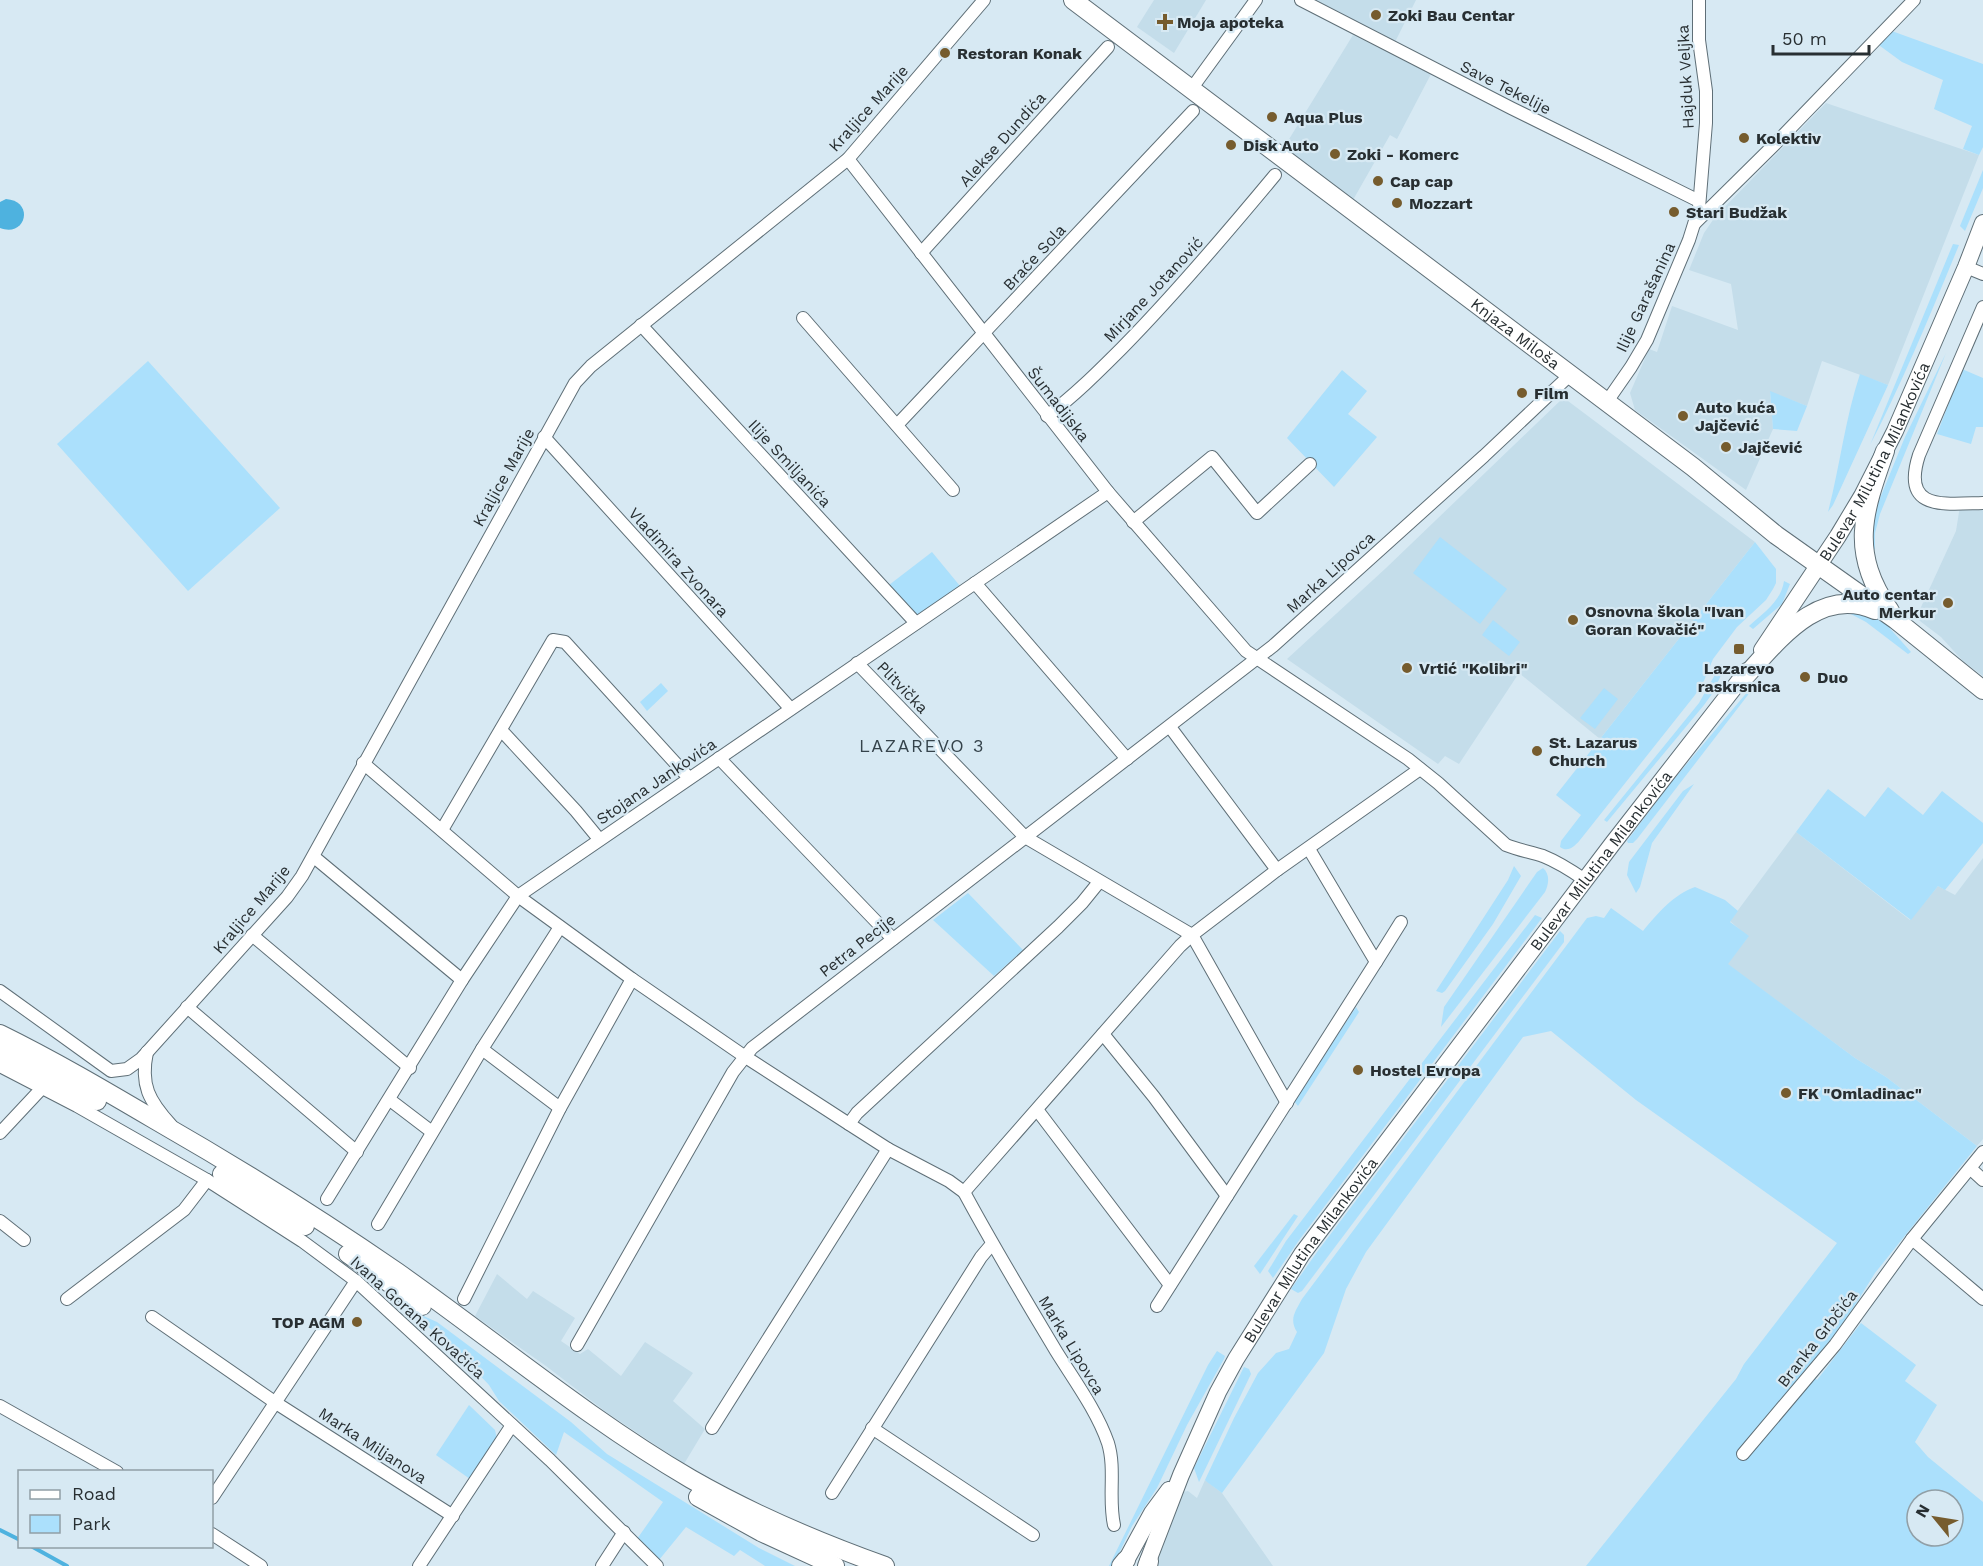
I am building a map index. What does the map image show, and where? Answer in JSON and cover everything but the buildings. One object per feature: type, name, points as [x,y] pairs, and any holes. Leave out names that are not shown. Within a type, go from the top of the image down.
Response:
[{"type":"main road","name":"Knjaza Miloša","points":[[1073,0],[1693,467],[1776,535],[1896,620],[1983,690]]},
{"type":"main road","points":[[1884,451],[1864,515],[1864,544],[1871,579],[1878,594],[1896,620]]},
{"type":"main road","points":[[1740,682],[1801,620],[1828,606],[1849,603],[1863,605],[1896,620]]},
{"type":"main road","points":[[0,1034],[180,1134],[342,1235],[397,1272],[595,1416],[681,1472],[727,1498],[809,1538],[885,1566]]},
{"type":"main road","points":[[0,1051],[131,1120],[321,1235],[573,1416],[674,1482],[761,1532],[836,1566]]},
{"type":"street","name":"Kraljice Marije","points":[[147,1051],[294,888],[314,857],[565,399],[584,373],[848,159],[984,0]]},
{"type":"street","points":[[1192,88],[1256,0]]},
{"type":"street","name":"Save Tekelije","points":[[1300,0],[1501,104],[1699,201]]},
{"type":"street","name":"Hajduk Veljka","points":[[1695,224],[1706,123],[1706,91],[1699,40],[1699,0]]},
{"type":"street","name":"Ilije Garašanina","points":[[1606,403],[1647,340],[1695,224],[1914,0]]},
{"type":"street","name":"Alekse Dundića","points":[[921,253],[1108,47]]},
{"type":"street","name":"Braće Sola","points":[[897,424],[984,335],[1193,111]]},
{"type":"street","name":"Šumadijska","points":[[848,159],[1108,492],[1245,651],[1256,659]]},
{"type":"street","name":"Mirjane Jotanović","points":[[1047,416],[1080,390],[1136,333],[1206,257],[1275,175]]},
{"type":"street","name":"Bulevar Milutina Milankovića","points":[[1148,1564],[1181,1475],[1218,1392],[1302,1254],[1585,880],[1740,682],[1862,496],[1966,267],[1983,223]]},
{"type":"street","points":[[1966,267],[1983,274]]},
{"type":"street","points":[[1983,307],[1920,455],[1915,469],[1914,483],[1920,496],[1928,501],[1983,503]]},
{"type":"street","points":[[803,318],[953,490]]},
{"type":"street","name":"Ilije Smiljanića","points":[[641,325],[916,623]]},
{"type":"street","name":"Marka Lipovca","points":[[1256,659],[1466,472],[1570,375]]},
{"type":"street","name":"Vladimira Zvonara","points":[[544,437],[790,708]]},
{"type":"street","points":[[1133,522],[1212,457],[1257,513],[1310,464]]},
{"type":"street","name":"Stojana Jankovića","points":[[327,1199],[410,1068],[462,980],[518,896],[1108,492]]},
{"type":"street","points":[[975,583],[1127,759]]},
{"type":"street","points":[[442,830],[553,640],[561,640],[573,651],[689,778]]},
{"type":"street","points":[[1256,659],[1420,769],[1506,844],[1564,866],[1585,880]]},
{"type":"street","name":"Petra Pecije","points":[[577,1345],[733,1071],[744,1056],[762,1039],[1256,659]]},
{"type":"street","name":"Plitvička","points":[[857,663],[1025,837],[1192,935]]},
{"type":"street","points":[[1170,727],[1277,870]]},
{"type":"street","points":[[501,730],[599,839]]},
{"type":"street","points":[[719,758],[893,939]]},
{"type":"street","name":"Marka Lipovca","points":[[363,764],[518,896],[632,979],[849,1124],[888,1149],[949,1180],[964,1192],[1106,1438],[1111,1455],[1111,1499],[1114,1525]]},
{"type":"street","points":[[964,1192],[1192,935],[1277,870],[1420,769]]},
{"type":"street","points":[[1309,849],[1376,963]]},
{"type":"street","points":[[314,857],[462,980]]},
{"type":"street","points":[[849,1124],[857,1113],[1058,927],[1099,882]]},
{"type":"street","points":[[1157,1306],[1401,922]]},
{"type":"street","points":[[378,1224],[482,1049],[560,927]]},
{"type":"street","points":[[252,935],[410,1068]]},
{"type":"street","points":[[1192,935],[1287,1102]]},
{"type":"street","points":[[464,1299],[560,1108],[632,979]]},
{"type":"street","points":[[0,991],[111,1071],[127,1069],[141,1059],[147,1051]]},
{"type":"street","points":[[187,1007],[357,1152]]},
{"type":"street","points":[[1103,1034],[1154,1096],[1227,1196]]},
{"type":"street","points":[[482,1049],[560,1108]]},
{"type":"street","points":[[147,1051],[144,1069],[149,1095],[158,1110],[180,1134]]},
{"type":"street","name":"Ivana Gorana Kovačića","points":[[0,1066],[44,1087],[207,1180],[302,1241],[356,1281],[512,1425],[657,1566]]},
{"type":"street","points":[[0,1133],[44,1087]]},
{"type":"street","points":[[390,1100],[432,1132]]},
{"type":"street","points":[[1038,1111],[1170,1285]]},
{"type":"street","points":[[712,1428],[888,1149]]},
{"type":"street","name":"Branka Grbčića","points":[[1743,1454],[1835,1345],[1912,1239],[1983,1152]]},
{"type":"street","points":[[1971,1169],[1983,1180]]},
{"type":"street","points":[[67,1299],[184,1210],[207,1180]]},
{"type":"street","points":[[0,1221],[24,1240]]},
{"type":"street","points":[[1912,1239],[1983,1299]]},
{"type":"street","points":[[832,1493],[981,1257],[992,1244]]},
{"type":"street","points":[[213,1497],[356,1281]]},
{"type":"street","name":"Marka Miljanova","points":[[152,1317],[276,1403],[453,1515]]},
{"type":"street","points":[[0,1406],[113,1470]]},
{"type":"street","points":[[418,1566],[512,1425]]},
{"type":"street","points":[[872,1428],[1033,1535]]},
{"type":"street","name":"Bulevar Milutina Milankovića","points":[[1123,1564],[1152,1513],[1181,1475]]},
{"type":"street","points":[[602,1566],[624,1532]]},
{"type":"street","points":[[213,1535],[261,1566]]},
{"type":"shaded area","points":[[1154,0],[1206,0],[1174,53],[1137,27]]},
{"type":"shaded area","points":[[1313,0],[1416,0],[1395,42]]},
{"type":"shaded area","points":[[1353,35],[1431,74],[1397,139],[1390,135],[1353,200],[1283,149]]},
{"type":"shaded area","points":[[1826,103],[1979,155],[1888,385],[1822,361],[1807,406],[1770,392],[1773,429],[1746,490],[1635,410],[1630,393],[1649,349],[1657,352],[1672,306],[1738,330],[1731,284],[1689,270],[1704,233],[1715,217]]},
{"type":"shaded area","points":[[6,199],[15,201],[24,212],[21,224],[9,230],[0,228],[0,202]]},
{"type":"shaded area","name":"Osnovna škola \"Ivan Goran Kovačić\"","points":[[1561,400],[1568,401],[1755,542],[1600,739],[1519,673],[1459,764],[1445,756],[1438,764],[1287,659],[1386,568]]},
{"type":"shaded area","points":[[1983,505],[1983,676],[1963,661],[1941,637],[1916,618],[1956,531],[1960,506]]},
{"type":"shaded area","points":[[1796,832],[1910,920],[1938,886],[1955,895],[1983,858],[1983,1139],[1977,1146],[1886,1077],[1855,1058],[1727,964],[1748,937],[1730,921]]},
{"type":"shaded area","points":[[497,1274],[527,1299],[533,1291],[575,1318],[561,1341],[580,1354],[588,1349],[621,1376],[645,1342],[693,1373],[673,1401],[705,1429],[684,1464],[606,1412],[475,1316]]},
{"type":"shaded area","points":[[1205,1480],[1222,1493],[1273,1566],[1152,1566],[1183,1492],[1188,1491],[1197,1498]]},
{"type":"green space","points":[[1889,30],[1983,64],[1983,147],[1979,155],[1963,149],[1972,126],[1934,109],[1943,80],[1902,62],[1876,43]]},
{"type":"green space","points":[[1983,170],[1983,188],[1965,231],[1960,226]]},
{"type":"green space","points":[[1953,244],[1959,245],[1905,372],[1870,445]]},
{"type":"green space","points":[[1946,353],[1880,514],[1875,533],[1875,549],[1869,553],[1872,518],[1905,437]]},
{"type":"green space","points":[[148,361],[280,508],[188,591],[57,444]]},
{"type":"green space","points":[[1962,369],[1983,378],[1983,427],[1976,427],[1971,444],[1937,434]]},
{"type":"green space","points":[[1342,370],[1367,391],[1348,414],[1377,437],[1334,487],[1287,438]]},
{"type":"green space","points":[[1860,374],[1888,385],[1828,512],[1850,408]]},
{"type":"green space","points":[[1770,391],[1807,406],[1797,431],[1773,429]]},
{"type":"green space","points":[[1440,537],[1507,589],[1480,624],[1413,573]]},
{"type":"green space","points":[[1755,542],[1776,569],[1776,583],[1773,589],[1766,600],[1737,627],[1713,659],[1695,695],[1580,840],[1569,849],[1563,849],[1560,847],[1561,841],[1581,815],[1556,795]]},
{"type":"green space","points":[[932,552],[960,586],[917,615],[889,585]]},
{"type":"green space","points":[[1784,581],[1790,584],[1782,604],[1753,629],[1749,626],[1775,601]]},
{"type":"green space","points":[[1851,607],[1877,617],[1885,623],[1911,652],[1908,654],[1866,622],[1847,612]]},
{"type":"green space","points":[[1493,620],[1520,642],[1509,656],[1482,635]]},
{"type":"green space","points":[[1721,664],[1725,667],[1704,705],[1607,822],[1604,820],[1699,703]]},
{"type":"green space","points":[[661,683],[668,691],[647,711],[640,702]]},
{"type":"green space","points":[[1604,688],[1618,699],[1595,729],[1580,718]]},
{"type":"green space","points":[[1749,690],[1751,691],[1637,839],[1633,843],[1628,843],[1627,841],[1669,785]]},
{"type":"green space","points":[[1694,784],[1652,843],[1640,887],[1636,893],[1627,875],[1629,862],[1683,791]]},
{"type":"green space","points":[[1888,787],[1923,815],[1942,791],[1983,823],[1983,843],[1945,890],[1938,886],[1911,920],[1796,832],[1828,789],[1865,817]]},
{"type":"green space","points":[[1514,866],[1521,876],[1493,924],[1445,991],[1442,993],[1436,991],[1508,880]]},
{"type":"green space","points":[[1543,868],[1548,879],[1545,892],[1441,1027],[1444,1007],[1537,872]]},
{"type":"green space","points":[[1695,887],[1725,900],[1738,911],[1730,922],[1749,936],[1728,964],[1855,1058],[1886,1077],[1977,1146],[1875,1273],[1852,1310],[1808,1371],[1817,1380],[1861,1323],[1916,1365],[1905,1381],[1937,1405],[1915,1442],[1928,1457],[1983,1502],[1983,1566],[1586,1566],[1736,1379],[1744,1364],[1837,1243],[1636,1100],[1551,1031],[1523,1037],[1366,1252],[1346,1289],[1324,1353],[1222,1493],[1207,1482],[1205,1480],[1234,1418],[1258,1373],[1276,1353],[1289,1349],[1297,1332],[1293,1323],[1294,1316],[1302,1299],[1587,918],[1596,916],[1604,918],[1611,908],[1643,931],[1666,905],[1680,894]]},
{"type":"green space","points":[[968,893],[1023,950],[994,976],[933,920]]},
{"type":"green space","points":[[1535,915],[1542,918],[1273,1278],[1268,1271],[1286,1241]]},
{"type":"green space","points":[[1560,931],[1564,935],[1564,942],[1302,1291],[1298,1293],[1291,1289],[1317,1252]]},
{"type":"green space","points":[[1356,1007],[1359,1012],[1298,1106],[1294,1101]]},
{"type":"green space","points":[[1294,1214],[1298,1216],[1260,1274],[1254,1266]]},
{"type":"green space","points":[[410,1310],[437,1322],[571,1422],[607,1454],[759,1548],[795,1566],[765,1566],[740,1550],[734,1556],[686,1527],[659,1560],[637,1539],[663,1502],[564,1432],[556,1455],[499,1401],[489,1385],[472,1367]]},
{"type":"green space","points":[[1217,1351],[1225,1356],[1224,1359],[1187,1425],[1157,1488],[1132,1526],[1113,1566],[1109,1566],[1208,1365]]},
{"type":"green space","points":[[1244,1367],[1249,1369],[1251,1374],[1199,1482],[1194,1468]]},
{"type":"green space","points":[[469,1405],[495,1430],[497,1439],[470,1479],[436,1455]]},
{"type":"waterway","points":[[0,1530],[18,1539]]},
{"type":"waterway","points":[[35,1548],[67,1566]]},
{"type":"place","name":"Zoki Bau Centar","points":[[1376,15]]},
{"type":"place","name":"Moja apoteka","points":[[1165,22]]},
{"type":"place","name":"Restoran Konak","points":[[945,53]]},
{"type":"place","name":"Aqua Plus","points":[[1272,117]]},
{"type":"place","name":"Kolektiv","points":[[1744,138]]},
{"type":"place","name":"Disk Auto","points":[[1231,145]]},
{"type":"place","name":"Zoki - Komerc","points":[[1335,154]]},
{"type":"place","name":"Cap cap","points":[[1378,181]]},
{"type":"place","name":"Mozzart","points":[[1397,203]]},
{"type":"place","name":"Stari Budžak","points":[[1674,212]]},
{"type":"place","name":"Film","points":[[1522,393]]},
{"type":"place","name":"Auto kuća Jajčević","points":[[1683,416]]},
{"type":"place","name":"Jajčević","points":[[1726,447]]},
{"type":"place","name":"Auto centar Merkur","points":[[1948,603]]},
{"type":"place","name":"Osnovna škola \"Ivan Goran Kovačić\"","points":[[1573,620]]},
{"type":"place","name":"Lazarevo raskrsnica","points":[[1739,649]]},
{"type":"place","name":"Vrtić \"Kolibri\"","points":[[1407,668]]},
{"type":"place","name":"Duo","points":[[1805,677]]},
{"type":"place","name":"St. Lazarus Church","points":[[1537,751]]},
{"type":"place","name":"Hostel Evropa","points":[[1358,1070]]},
{"type":"place","name":"FK \"Omladinac\"","points":[[1786,1093]]},
{"type":"place","name":"TOP AGM","points":[[357,1322]]},
{"type":"district","name":"LAZAREVO 3","points":[[922,746]]}]
